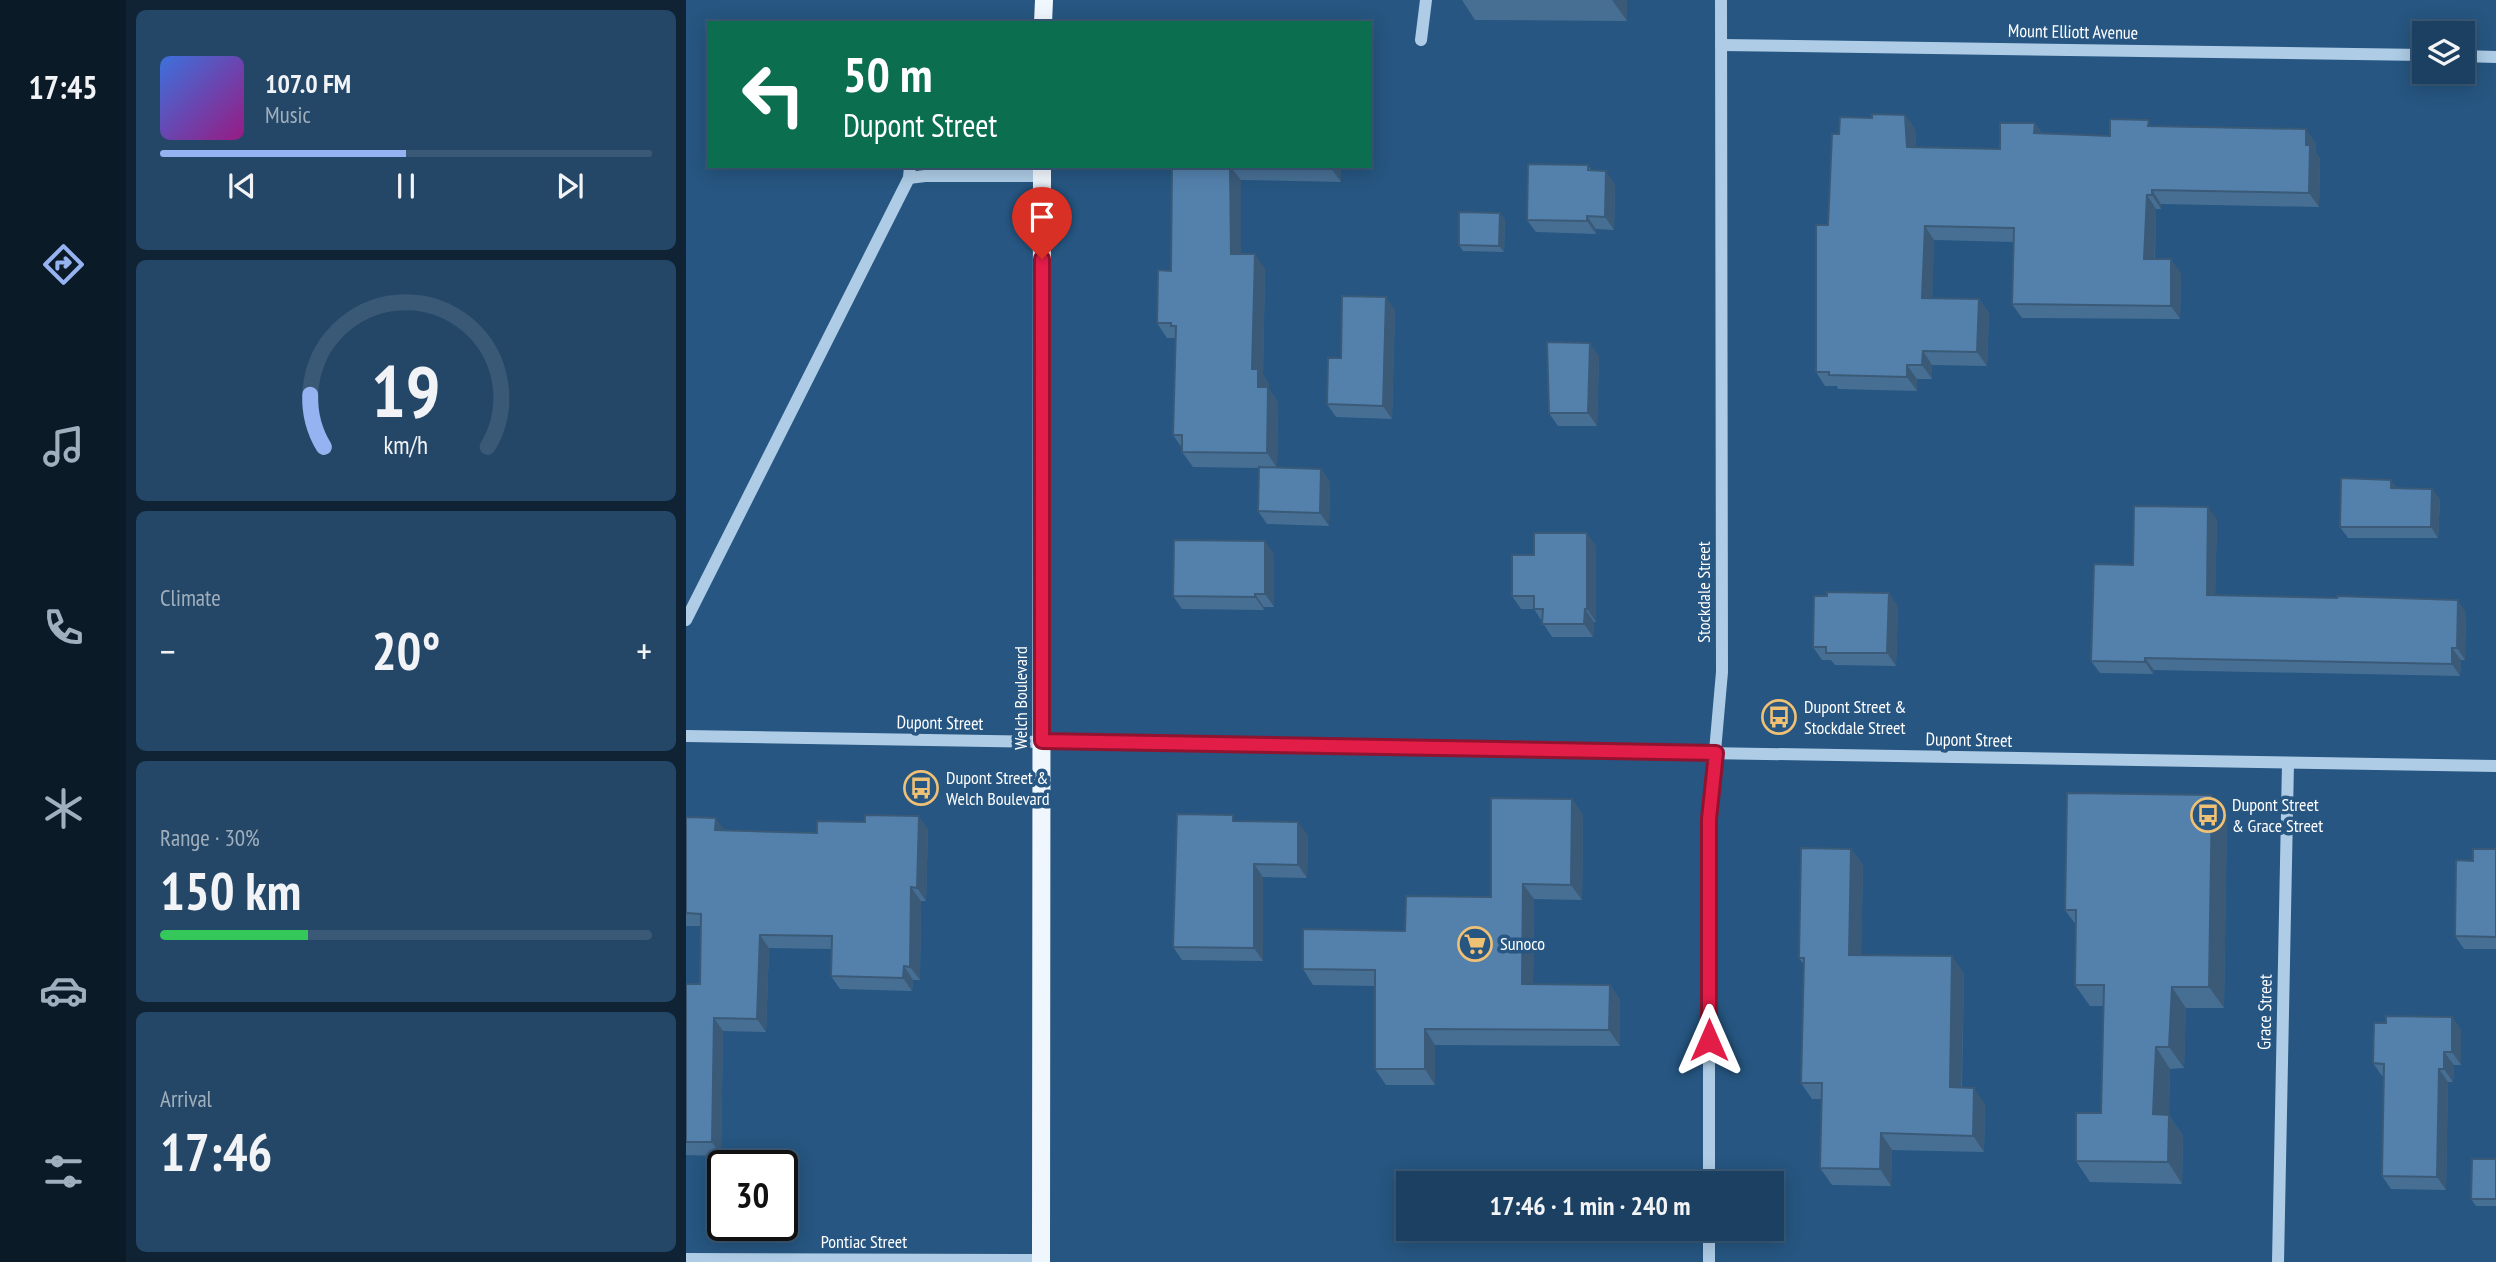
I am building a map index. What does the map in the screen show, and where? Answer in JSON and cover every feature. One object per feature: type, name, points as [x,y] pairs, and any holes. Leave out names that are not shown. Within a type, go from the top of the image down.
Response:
[{"type":"main road","points":[[1043,21],[1044,0]]},
{"type":"main road","name":"Welch Boulevard","points":[[1041,1261],[1042,171]]},
{"type":"street","points":[[1421,40],[1426,0]]},
{"type":"street","name":"Stockdale Street","points":[[1709,1171],[1709,819],[1722,672],[1721,0]]},
{"type":"street","name":"Mount Elliott Avenue","points":[[1721,45],[2412,55]]},
{"type":"street","points":[[2475,56],[2496,57]]},
{"type":"street","name":"Welch Boulevard","points":[[686,620],[910,172],[1042,171]]},
{"type":"street","name":"Dupont Street","points":[[686,736],[2496,766]]},
{"type":"street","name":"Grace Street","points":[[2278,1262],[2288,763]]},
{"type":"street","points":[[1709,1241],[1709,1262]]},
{"type":"street","name":"Pontiac Street","points":[[686,1259],[1041,1261]]},
{"type":"building","points":[[1872,114],[1905,115],[1907,147],[2000,149],[2000,123],[2035,123],[2034,133],[2110,136],[2110,119],[2149,120],[2148,126],[2306,129],[2306,145],[2310,145],[2309,193],[2152,190],[2152,195],[2147,195],[2144,259],[2171,259],[2171,306],[2012,304],[2014,228],[1925,226],[1922,298],[1979,299],[1977,352],[1923,351],[1922,365],[1907,365],[1907,377],[1829,375],[1829,372],[1816,372],[1816,225],[1828,225],[1832,134],[1839,134],[1840,117],[1872,118]]},
{"type":"building","points":[[1528,164],[1588,165],[1588,170],[1606,171],[1605,217],[1587,216],[1587,221],[1527,220]]},
{"type":"building","points":[[1172,168],[1230,168],[1231,254],[1255,254],[1252,369],[1258,369],[1258,387],[1268,387],[1267,453],[1182,452],[1182,435],[1173,435],[1176,326],[1171,326],[1171,323],[1157,323],[1158,270],[1171,271]]},
{"type":"building","points":[[1459,212],[1500,213],[1499,246],[1459,245]]},
{"type":"building","points":[[1342,296],[1386,297],[1383,406],[1327,404],[1328,358],[1341,358]]},
{"type":"building","points":[[1547,342],[1590,343],[1588,413],[1549,413]]},
{"type":"building","points":[[1259,467],[1321,469],[1320,513],[1258,511]]},
{"type":"building","points":[[2341,478],[2391,480],[2391,488],[2432,489],[2431,527],[2340,527]]},
{"type":"building","points":[[2134,506],[2208,507],[2207,595],[2458,600],[2457,648],[2452,648],[2452,664],[2145,658],[2145,662],[2091,661],[2094,564],[2133,565]]},
{"type":"building","points":[[1534,533],[1587,533],[1587,609],[1584,624],[1542,624],[1543,609],[1534,609],[1534,596],[1512,596],[1512,555],[1534,555]]},
{"type":"building","points":[[1174,540],[1265,541],[1265,594],[1255,594],[1255,597],[1173,596]]},
{"type":"building","points":[[1827,592],[1889,593],[1887,653],[1826,653],[1826,647],[1813,647],[1814,596],[1827,596]]},
{"type":"building","points":[[2067,793],[2212,795],[2209,987],[2172,987],[2169,1047],[2156,1047],[2153,1114],[2169,1115],[2168,1162],[2076,1161],[2076,1113],[2101,1113],[2104,985],[2075,985],[2076,910],[2065,910]]},
{"type":"building","points":[[1491,798],[1572,799],[1571,885],[1523,884],[1522,984],[1610,985],[1609,1030],[1425,1029],[1425,1069],[1375,1069],[1375,970],[1303,969],[1303,929],[1405,931],[1406,896],[1491,897]]},
{"type":"building","points":[[1177,814],[1233,815],[1233,821],[1298,822],[1298,865],[1254,864],[1254,948],[1173,947]]},
{"type":"building","points":[[865,815],[919,816],[917,888],[911,887],[910,967],[904,966],[903,978],[831,976],[832,936],[760,935],[757,1019],[714,1018],[712,1142],[686,1142],[686,984],[700,984],[701,914],[686,913],[686,817],[716,818],[715,830],[817,833],[817,821],[865,822]]},
{"type":"building","points":[[1801,848],[1851,849],[1849,955],[1952,956],[1950,1087],[1974,1088],[1973,1136],[1881,1133],[1880,1169],[1820,1168],[1822,1083],[1801,1083],[1804,958],[1799,958]]},
{"type":"building","points":[[2473,849],[2496,849],[2496,937],[2455,936],[2456,860],[2473,861]]},
{"type":"building","points":[[2386,1016],[2452,1017],[2452,1052],[2444,1052],[2444,1069],[2439,1069],[2437,1177],[2382,1176],[2384,1064],[2373,1063],[2374,1023],[2386,1023]]},
{"type":"building","points":[[2472,1159],[2496,1159],[2496,1199],[2471,1199]]},
{"type":"place","name":"Dupont Street & Stockdale Street","points":[[1779,717]]},
{"type":"place","name":"Dupont Street & Welch Boulevard","points":[[921,788]]},
{"type":"place","name":"Dupont Street & Grace Street","points":[[2208,815]]},
{"type":"place","name":"Sunoco","points":[[1475,944]]},
{"type":"route","points":[[1042,259],[1042,741],[1716,753],[1709,819],[1709,1040]]}]
